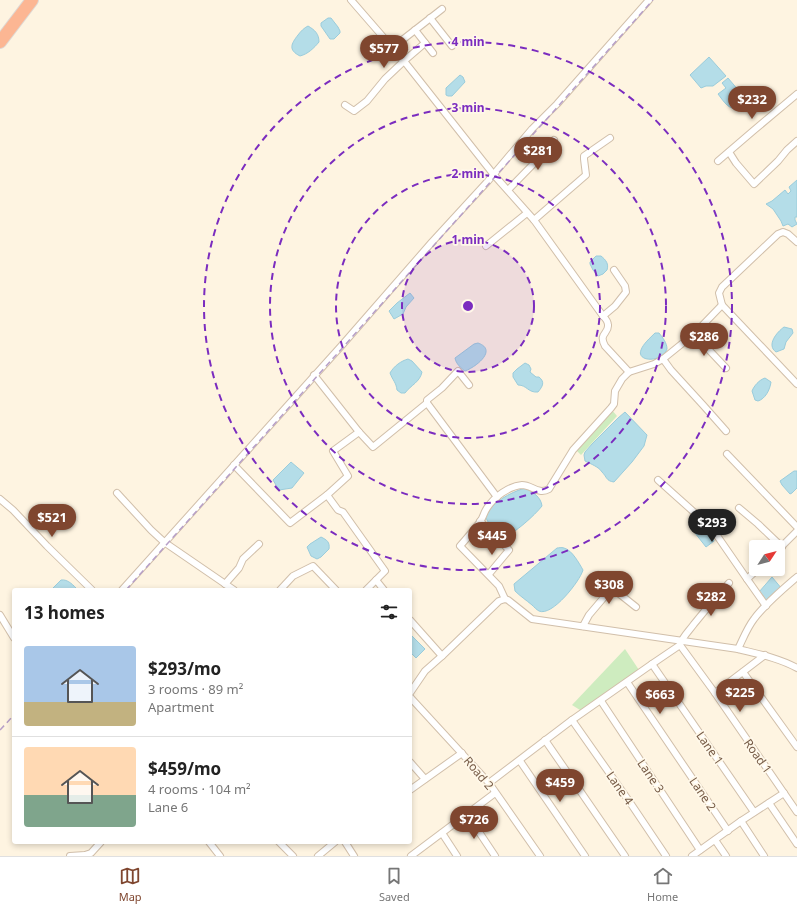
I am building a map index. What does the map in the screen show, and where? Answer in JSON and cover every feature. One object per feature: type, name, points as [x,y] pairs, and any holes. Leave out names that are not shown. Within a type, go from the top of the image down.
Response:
[{"type":"highway","points":[[0,42],[32,0]]},
{"type":"street","points":[[351,0],[404,61],[494,175],[534,220],[603,316],[608,324],[608,328],[602,337],[602,341],[629,372]]},
{"type":"street","points":[[124,588],[432,242],[494,175],[532,129],[557,104],[649,0]]},
{"type":"street","points":[[392,48],[442,8]]},
{"type":"street","points":[[430,18],[452,46]]},
{"type":"street","points":[[415,30],[433,54]]},
{"type":"street","points":[[345,105],[354,111],[367,102],[385,79],[425,43]]},
{"type":"street","points":[[718,161],[797,94]]},
{"type":"street","points":[[534,220],[586,175],[584,156],[610,138]]},
{"type":"street","points":[[508,190],[554,140]]},
{"type":"street","points":[[729,152],[754,184],[797,141]]},
{"type":"street","points":[[486,246],[527,213]]},
{"type":"street","points":[[796,238],[782,232],[778,234],[722,287],[720,293],[722,305],[797,384]]},
{"type":"street","points":[[603,316],[615,306],[626,292],[625,286],[614,270]]},
{"type":"street","points":[[722,305],[694,334],[663,359],[654,364],[629,372],[622,379],[615,391],[614,404],[573,450],[549,488],[545,491],[523,485],[511,488],[497,497],[486,508],[480,521],[460,546],[489,574],[499,586],[504,599],[508,600],[532,619],[681,643],[738,649],[765,655],[797,668]]},
{"type":"street","points":[[694,334],[726,368]]},
{"type":"street","points":[[663,359],[671,370],[726,431]]},
{"type":"street","points":[[314,375],[358,432],[373,447],[427,403],[427,400],[442,388],[458,371],[469,385]]},
{"type":"street","points":[[427,403],[497,497]]},
{"type":"street","points":[[234,465],[290,523],[327,495],[348,476],[333,452],[358,432]]},
{"type":"street","points":[[727,454],[797,527]]},
{"type":"street","points":[[658,480],[705,522],[718,537],[766,606]]},
{"type":"street","points":[[117,493],[164,542],[231,588]]},
{"type":"street","points":[[327,495],[338,510],[343,512],[385,571],[368,588]]},
{"type":"street","points":[[0,499],[13,510],[90,588]]},
{"type":"street","points":[[739,508],[758,524],[773,540]]},
{"type":"street","points":[[480,521],[509,550],[489,574]]},
{"type":"street","points":[[785,543],[797,531]]},
{"type":"street","points":[[225,584],[239,568],[243,559],[259,544]]},
{"type":"street","points":[[282,588],[292,576],[313,566],[334,588]]},
{"type":"street","points":[[598,575],[636,607]]},
{"type":"street","points":[[583,626],[589,615],[622,576]]},
{"type":"street","points":[[747,579],[750,576]]},
{"type":"street","points":[[738,649],[754,618],[797,577]]},
{"type":"street","points":[[376,580],[382,588]]},
{"type":"street","points":[[489,783],[520,761],[572,720],[601,701],[681,643],[705,610],[730,583]]},
{"type":"street","points":[[412,690],[425,671],[500,601],[504,599]]},
{"type":"street","points":[[0,615],[12,635]]},
{"type":"street","points":[[412,622],[442,656]]},
{"type":"street","name":"Road 1","points":[[681,643],[797,812]]},
{"type":"street","points":[[715,693],[765,655]]},
{"type":"street","name":"Lane 1","points":[[652,664],[754,812]]},
{"type":"street","points":[[743,672],[797,747]]},
{"type":"street","name":"Lane 2","points":[[627,682],[728,831]]},
{"type":"street","name":"Road 2","points":[[412,699],[489,783],[540,856]]},
{"type":"street","name":"Lane 3","points":[[601,701],[700,850]]},
{"type":"street","name":"Lane 4","points":[[572,720],[666,856]]},
{"type":"street","points":[[545,740],[625,856]]},
{"type":"street","points":[[412,789],[462,754]]},
{"type":"street","points":[[520,761],[585,856]]},
{"type":"street","points":[[412,764],[425,779]]},
{"type":"street","points":[[692,856],[769,803],[783,791]]},
{"type":"street","points":[[413,856],[495,793]]},
{"type":"street","points":[[769,803],[797,844]]},
{"type":"street","points":[[467,814],[495,856]]},
{"type":"street","points":[[741,821],[764,856]]},
{"type":"street","points":[[442,833],[457,856]]},
{"type":"street","points":[[715,840],[726,856]]},
{"type":"street","points":[[70,856],[91,853],[99,844]]},
{"type":"street","points":[[211,844],[220,856]]},
{"type":"street","points":[[281,844],[293,856]]},
{"type":"street","points":[[318,856],[333,844]]},
{"type":"street","points":[[346,844],[354,856]]},
{"type":"green space","points":[[611,409],[617,416],[581,455],[575,449]]},
{"type":"green space","points":[[625,649],[639,670],[580,710],[572,705]]},
{"type":"water","points":[[328,18],[331,18],[340,31],[334,39],[330,39],[321,26],[321,23]]},
{"type":"water","points":[[308,26],[316,32],[319,42],[306,54],[300,56],[292,49],[292,44],[300,32]]},
{"type":"water","points":[[709,57],[726,76],[713,86],[701,88],[690,75]]},
{"type":"water","points":[[460,75],[463,77],[465,82],[452,96],[446,95],[446,88]]},
{"type":"water","points":[[728,78],[745,98],[732,108],[726,104],[718,94],[726,88],[722,83]]},
{"type":"water","points":[[797,180],[797,217],[795,217],[795,220],[797,224],[792,227],[788,224],[783,226],[773,209],[766,204],[785,190],[788,194],[791,191],[789,187]]},
{"type":"water","points":[[596,256],[601,256],[607,262],[608,266],[607,270],[603,274],[598,276],[590,264]]},
{"type":"water","points":[[410,293],[414,298],[406,307],[403,314],[394,319],[389,311]]},
{"type":"water","points":[[784,327],[792,329],[793,333],[786,342],[784,349],[776,352],[773,349],[772,342],[778,332]]},
{"type":"water","points":[[655,333],[659,333],[662,337],[666,343],[667,349],[660,357],[655,359],[646,359],[640,354],[641,350],[645,343]]},
{"type":"water","points":[[478,343],[484,346],[486,354],[479,362],[465,371],[460,367],[455,358],[474,344]]},
{"type":"water","points":[[408,359],[412,361],[422,372],[417,381],[405,393],[401,393],[397,390],[390,373],[398,364]]},
{"type":"water","points":[[525,363],[529,365],[531,369],[530,372],[536,377],[539,377],[543,382],[538,392],[518,385],[513,377],[513,373]]},
{"type":"water","points":[[765,378],[771,382],[770,388],[761,400],[755,400],[752,391],[757,383]]},
{"type":"water","points":[[625,412],[647,435],[644,446],[614,482],[608,480],[597,467],[585,461],[584,455],[592,444]]},
{"type":"water","points":[[291,462],[304,473],[292,488],[279,490],[273,480]]},
{"type":"water","points":[[794,471],[797,471],[797,488],[790,494],[780,481]]},
{"type":"water","points":[[525,488],[538,497],[542,506],[524,524],[504,537],[493,528],[485,516],[497,502]]},
{"type":"water","points":[[701,527],[705,528],[709,532],[714,541],[706,547],[695,533],[695,531]]},
{"type":"water","points":[[321,537],[328,542],[329,549],[317,559],[311,556],[307,547]]},
{"type":"water","points":[[557,548],[563,548],[570,551],[583,570],[577,582],[558,604],[551,609],[539,611],[515,591],[514,584]]},
{"type":"water","points":[[772,577],[782,589],[766,602],[759,592]]},
{"type":"water","points":[[61,580],[64,580],[68,581],[76,588],[53,588]]},
{"type":"water","points":[[412,636],[425,649],[416,658],[412,654]]},
{"type":"railway","points":[[128,588],[653,0]]},
{"type":"railway","points":[[0,730],[12,717]]}]
